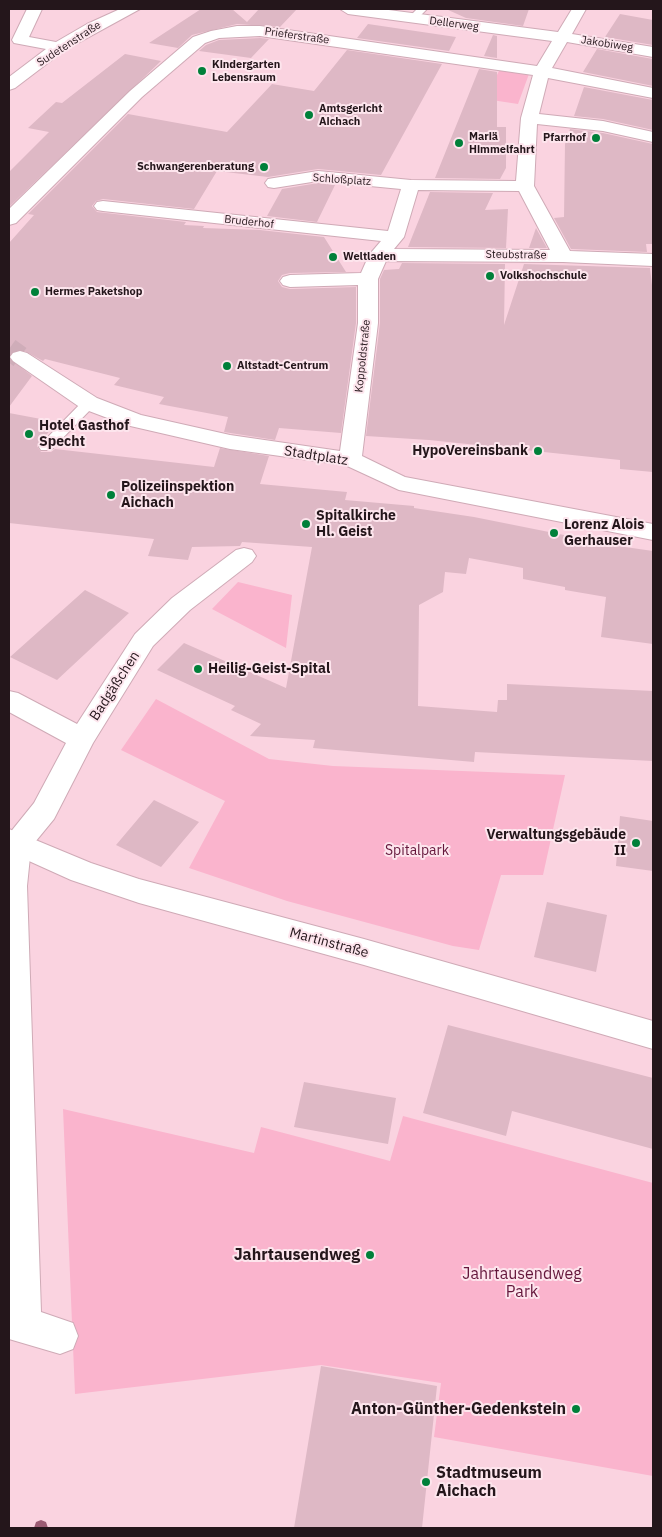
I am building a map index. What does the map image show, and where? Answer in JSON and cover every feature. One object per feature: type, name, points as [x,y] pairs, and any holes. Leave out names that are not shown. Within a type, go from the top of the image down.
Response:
[{"type":"street","points":[[34,9],[14,39],[59,48]]},
{"type":"street","name":"Sudetenstraße","points":[[9,86],[59,48],[92,27],[132,9]]},
{"type":"street","name":"Dellerweg","points":[[348,9],[418,14],[560,37]]},
{"type":"street","points":[[563,256],[524,186],[528,118],[542,71],[560,37],[579,9]]},
{"type":"street","name":"Prieferstraße","points":[[9,219],[136,94],[199,40],[216,34],[237,30],[260,31],[542,71],[653,94]]},
{"type":"street","name":"Jakobiweg","points":[[560,37],[653,52]]},
{"type":"street","points":[[528,118],[603,126],[653,137]]},
{"type":"street","name":"Schloßplatz","points":[[274,183],[318,176],[411,185],[524,186]]},
{"type":"street","points":[[379,255],[395,237],[411,185]]},
{"type":"street","name":"Bruderhof","points":[[103,206],[395,237]]},
{"type":"street","name":"Steubstraße","points":[[379,255],[563,256],[653,260]]},
{"type":"street","name":"Koppoldstraße","points":[[350,459],[368,323],[368,279],[379,255]]},
{"type":"street","points":[[290,281],[368,279]]},
{"type":"street","name":"Stadtplatz","points":[[20,357],[89,403],[172,430],[230,442],[350,459],[399,483],[653,532]]},
{"type":"street","name":"Badgäßchen","points":[[13,842],[44,811],[82,738],[144,640],[182,604],[244,556]]},
{"type":"street","points":[[9,700],[82,738]]},
{"type":"street","points":[[13,842],[16,1323],[60,1336]]},
{"type":"street","name":"Martinstraße","points":[[13,842],[81,872],[139,890],[653,1035]]},
{"type":"lane","points":[[46,447],[89,403]]},
{"type":"green space","points":[[500,69],[529,74],[518,104],[485,99]]},
{"type":"green space","points":[[238,582],[292,595],[286,648],[212,609]]},
{"type":"green space","name":"Spitalpark","points":[[156,699],[269,759],[333,766],[565,775],[543,875],[501,875],[479,950],[453,946],[287,901],[189,868],[225,801],[121,750]]},
{"type":"green space","name":"Jahrtausendweg Park","points":[[63,1109],[254,1153],[261,1127],[390,1161],[403,1116],[653,1183],[653,1476],[434,1437],[441,1383],[321,1365],[75,1394]]},
{"type":"building","points":[[201,9],[232,9],[247,22],[259,9],[297,9],[280,27],[237,24],[192,35],[178,48],[149,43]]},
{"type":"building","points":[[446,9],[529,9],[523,26],[466,18]]},
{"type":"building","points":[[620,14],[653,20],[653,45],[605,37]]},
{"type":"building","points":[[368,24],[456,37],[449,51],[357,38]]},
{"type":"building","points":[[493,35],[497,36],[497,58],[484,56]]},
{"type":"building","points":[[269,39],[251,58],[199,51],[206,45],[219,40]]},
{"type":"building","points":[[597,49],[653,59],[653,86],[583,72]]},
{"type":"building","points":[[347,50],[442,64],[381,175],[318,169],[268,177],[217,171],[194,209],[103,199],[96,201],[92,206],[97,212],[186,222],[184,225],[204,226],[203,228],[260,230],[324,237],[346,272],[290,273],[282,275],[278,281],[282,287],[290,289],[356,287],[356,323],[341,433],[279,428],[275,440],[224,432],[228,417],[159,404],[164,397],[114,385],[120,378],[45,359],[43,361],[21,349],[12,351],[9,356],[9,243],[34,215],[28,214],[128,114],[227,132],[272,84],[314,91]]},
{"type":"building","points":[[125,54],[161,61],[9,207],[9,172],[49,132],[28,128],[56,102],[62,103]]},
{"type":"building","name":"Mariä Himmelfahrt","points":[[479,69],[497,72],[497,127],[506,127],[506,168],[500,179],[435,178]]},
{"type":"building","points":[[584,87],[653,100],[653,130],[603,119],[574,116]]},
{"type":"building","points":[[570,129],[603,133],[653,144],[653,244],[646,244],[647,252],[571,249],[554,218],[564,217],[565,144]]},
{"type":"building","points":[[318,183],[335,185],[317,222],[267,216],[282,189]]},
{"type":"building","points":[[430,192],[493,193],[485,210],[508,209],[506,248],[408,247]]},
{"type":"building","points":[[536,228],[547,248],[529,248]]},
{"type":"building","points":[[402,263],[505,264],[504,325],[524,264],[650,268],[653,294],[653,472],[620,469],[620,460],[429,440],[366,436],[380,323],[380,279],[384,270],[399,269]]},
{"type":"building","points":[[9,358],[32,376],[9,407]]},
{"type":"building","points":[[9,413],[57,422],[37,446],[41,452],[51,452],[55,449],[214,467],[220,448],[269,456],[260,484],[347,492],[345,500],[414,506],[414,508],[474,517],[569,536],[569,539],[653,551],[653,644],[601,637],[606,597],[565,590],[565,587],[523,579],[523,568],[469,558],[466,574],[445,572],[443,592],[419,605],[418,706],[497,712],[498,700],[507,700],[507,684],[653,691],[653,761],[475,752],[474,762],[313,748],[315,740],[250,736],[261,724],[231,710],[235,706],[157,670],[184,643],[286,688],[312,547],[242,542],[240,546],[192,547],[188,560],[148,556],[154,539],[9,523]]},
{"type":"building","points":[[85,590],[129,613],[57,680],[10,657]]},
{"type":"building","points":[[154,800],[199,822],[161,867],[116,845]]},
{"type":"building","name":"Verwaltungsgebäude II","points":[[620,816],[653,821],[653,871],[616,866]]},
{"type":"building","points":[[547,902],[607,915],[596,972],[534,957]]},
{"type":"building","points":[[448,1025],[653,1078],[653,1149],[512,1111],[506,1136],[423,1113]]},
{"type":"building","points":[[304,1082],[396,1098],[388,1144],[294,1127]]},
{"type":"building","points":[[321,1366],[437,1386],[422,1528],[294,1528]]},
{"type":"tunnel","points":[[9,349],[20,357]]},
{"type":"place","name":"Kindergarten Lebensraum","points":[[202,71]]},
{"type":"place","name":"Amtsgericht Aichach","points":[[309,115]]},
{"type":"place","name":"Pfarrhof","points":[[596,138]]},
{"type":"place","name":"Mariä Himmelfahrt","points":[[459,143]]},
{"type":"place","name":"Schwangerenberatung","points":[[264,167]]},
{"type":"place","name":"Weltladen","points":[[333,257]]},
{"type":"place","name":"Volkshochschule","points":[[490,276]]},
{"type":"place","name":"Hermes Paketshop","points":[[35,292]]},
{"type":"place","name":"Altstadt-Centrum","points":[[227,366]]},
{"type":"place","name":"Hotel Gasthof Specht","points":[[29,434]]},
{"type":"place","name":"HypoVereinsbank","points":[[538,451]]},
{"type":"place","name":"Polizeiinspektion Aichach","points":[[111,495]]},
{"type":"place","name":"Spitalkirche Hl. Geist","points":[[306,524]]},
{"type":"place","name":"Lorenz Alois Gerhauser","points":[[554,533]]},
{"type":"place","name":"Heilig-Geist-Spital","points":[[198,669]]},
{"type":"place","name":"Verwaltungsgebäude II","points":[[636,843]]},
{"type":"place","name":"Jahrtausendweg","points":[[370,1255]]},
{"type":"place","name":"Anton-Günther-Gedenkstein","points":[[576,1409]]},
{"type":"place","name":"Stadtmuseum Aichach","points":[[426,1482]]}]
